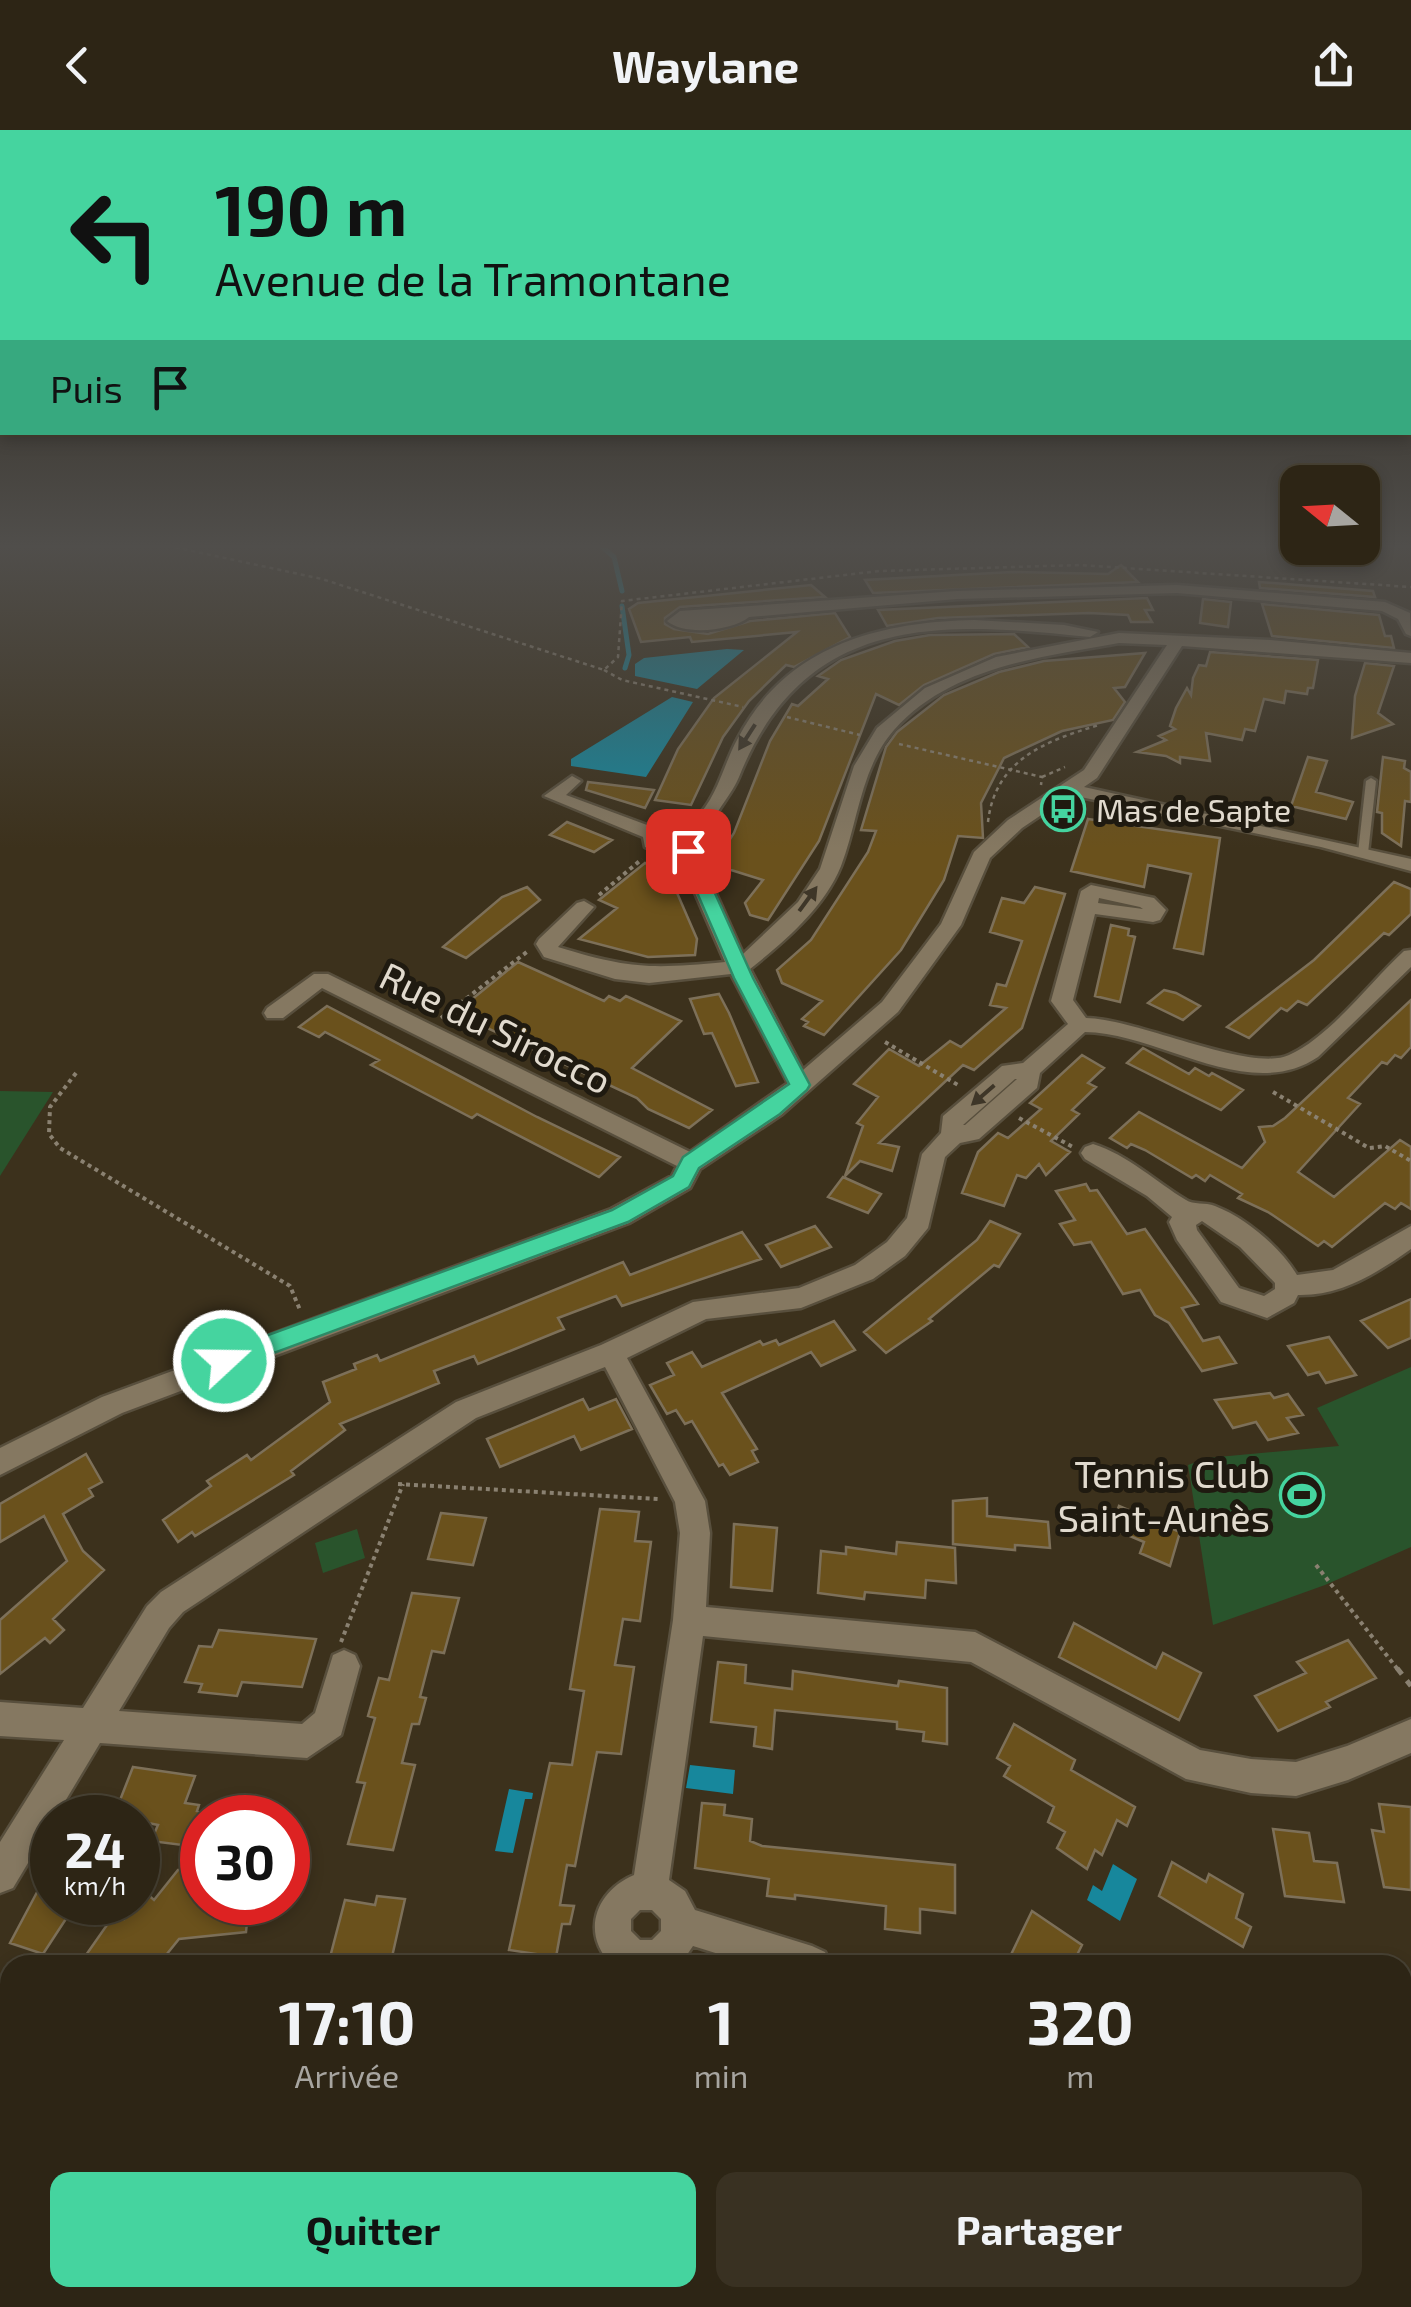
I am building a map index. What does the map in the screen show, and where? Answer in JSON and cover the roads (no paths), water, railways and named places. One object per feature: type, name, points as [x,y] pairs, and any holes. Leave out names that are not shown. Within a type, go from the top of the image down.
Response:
[{"type":"street","points":[[698,826],[716,804],[738,748],[764,711],[823,661],[853,646]]},
{"type":"street","points":[[584,907],[546,944],[550,952],[615,972],[691,974],[739,967],[784,929],[830,869],[863,766],[886,728],[920,699],[976,669],[1075,646]]},
{"type":"street","points":[[0,1462],[112,1406],[308,1329],[620,1216],[682,1182],[691,1163],[773,1109],[864,1033],[917,976],[952,925],[982,856],[1026,816],[1073,790],[1091,774],[1174,646]]},
{"type":"street","points":[[1276,646],[1411,658]]},
{"type":"street","points":[[572,781],[554,796],[688,851],[739,967],[800,1085]]},
{"type":"street","points":[[1073,790],[1411,865]]},
{"type":"street","points":[[654,840],[667,822],[698,826]]},
{"type":"street","points":[[688,851],[704,840],[698,826]]},
{"type":"street","points":[[1080,1026],[1062,1001],[1086,906]]},
{"type":"street","points":[[0,1875],[88,1726],[172,1602],[354,1481],[466,1410],[611,1352],[702,1309],[802,1298],[864,1272],[896,1248],[919,1221],[934,1154],[953,1135],[971,1133],[1029,1082],[1028,1071],[1080,1026],[1132,1027],[1245,1066],[1288,1065],[1310,1052],[1411,956]]},
{"type":"street","name":"Rue du Sirocco","points":[[275,1013],[321,979],[691,1163]]},
{"type":"street","points":[[1093,1152],[1156,1190],[1187,1215]]},
{"type":"street","points":[[1290,1286],[1281,1271],[1220,1216],[1207,1211],[1187,1215],[1182,1222],[1235,1299],[1254,1306],[1274,1305],[1290,1286],[1334,1282],[1364,1269],[1411,1236]]},
{"type":"street","points":[[611,1352],[690,1501],[695,1533],[689,1620],[650,1889]]},
{"type":"street","points":[[689,1620],[975,1647],[1153,1746],[1198,1766],[1251,1776],[1296,1779],[1348,1764],[1411,1736]]},
{"type":"street","points":[[0,1719],[307,1741],[329,1724],[344,1666]]},
{"type":"street","points":[[650,1889],[673,1904],[679,1923],[672,1946],[660,1955]]},
{"type":"street","points":[[629,1955],[624,1952],[614,1922],[623,1901],[650,1889]]},
{"type":"street","points":[[679,1923],[780,1955]]},
{"type":"lane","points":[[1363,852],[1371,781]]},
{"type":"water","points":[[744,650],[697,689],[635,676],[635,664],[644,658]]},
{"type":"water","points":[[672,697],[693,702],[646,777],[571,766],[571,759]]},
{"type":"water","points":[[690,1765],[735,1770],[733,1794],[686,1788]]},
{"type":"water","points":[[509,1789],[533,1793],[532,1799],[525,1799],[513,1853],[495,1851]]},
{"type":"water","points":[[1113,1864],[1137,1879],[1120,1921],[1087,1900],[1093,1885],[1102,1891]]},
{"type":"waterway","points":[[625,668],[628,646]]},
{"type":"place","name":"Mas de Sapte","points":[[1063,809]]},
{"type":"place","name":"Tennis Club Saint-Aunès","points":[[1302,1495]]}]
